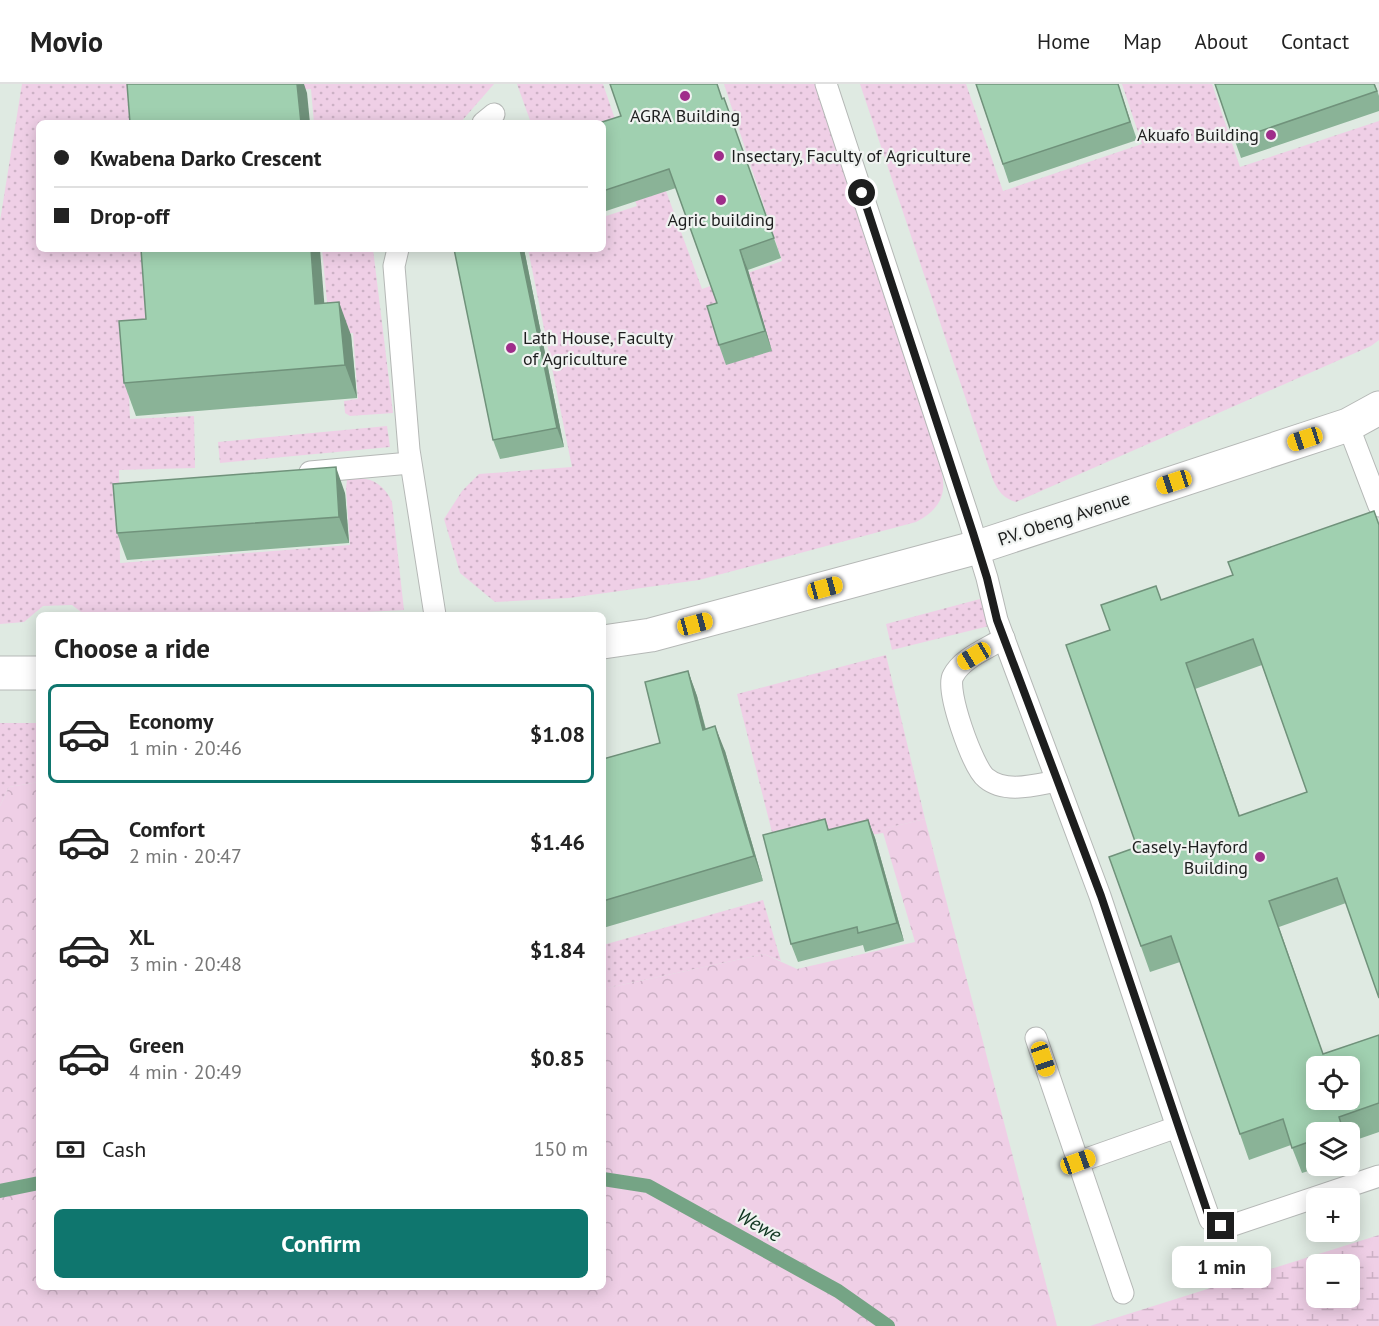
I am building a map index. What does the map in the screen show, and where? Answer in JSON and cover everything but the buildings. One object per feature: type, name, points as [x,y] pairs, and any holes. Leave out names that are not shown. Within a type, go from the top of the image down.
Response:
[{"type":"street","name":"P.V. Obeng Avenue","points":[[606,642],[651,635],[978,547],[1348,424],[1379,408]]},
{"type":"street","points":[[0,673],[36,672]]},
{"type":"lane","points":[[826,84],[978,547],[997,620],[1101,896],[1210,1220],[1221,1226],[1233,1225],[1379,1176]]},
{"type":"lane","points":[[397,252],[394,266],[410,463],[435,612]]},
{"type":"lane","points":[[1348,424],[1379,506]]},
{"type":"lane","points":[[286,475],[410,463]]},
{"type":"lane","points":[[1004,638],[960,665],[951,678],[953,702],[968,743],[985,778],[1002,786],[1023,787],[1057,781]]},
{"type":"lane","points":[[1036,1038],[1123,1293]]},
{"type":"lane","points":[[1078,1162],[1177,1126]]},
{"type":"shaded area","points":[[0,84],[1379,84],[1379,1326],[0,1326]]},
{"type":"green space","points":[[22,84],[494,84],[463,120],[314,120],[311,89],[132,102],[133,120],[36,120],[36,252],[141,252],[148,347],[127,349],[130,419],[194,416],[195,468],[119,470],[120,563],[350,545],[347,480],[368,479],[380,485],[392,502],[404,610],[81,612],[72,605],[43,606],[24,622],[0,624],[0,221]]},
{"type":"green space","points":[[517,84],[603,84],[616,122],[606,122],[606,120],[530,120]]},
{"type":"green space","points":[[724,84],[816,84],[942,471],[942,493],[938,504],[930,513],[916,522],[699,580],[569,598],[495,602],[460,573],[444,519],[462,491],[479,474],[572,467],[529,252],[606,252],[606,216],[637,206],[615,142],[644,131],[702,289],[782,261]]},
{"type":"green space","points":[[860,84],[966,84],[1003,191],[1142,144],[1122,84],[1212,84],[1240,167],[1379,121],[1379,340],[1371,346],[1016,502],[1008,499],[999,491],[993,480]]},
{"type":"green space","points":[[322,252],[373,252],[393,413],[350,416],[345,413],[344,401],[358,399],[353,333],[330,334]]},
{"type":"green space","points":[[387,426],[390,447],[220,463],[218,442]]},
{"type":"green space","points":[[980,599],[989,626],[892,650],[886,624]]},
{"type":"green space","points":[[886,655],[925,819],[883,829],[883,833],[845,839],[775,844],[737,694]]},
{"type":"green space","points":[[0,723],[36,723],[36,782],[9,787],[0,806]]},
{"type":"green space","points":[[36,782],[36,1290],[606,1290],[606,988],[764,954],[797,969],[915,942],[882,829],[925,819],[1057,1326],[0,1326],[0,806],[9,787]]},
{"type":"green space","points":[[763,900],[781,961],[764,954],[606,988],[606,944]]},
{"type":"green space","points":[[1379,1235],[1379,1326],[1090,1326],[1306,1258],[1306,1308],[1360,1308],[1360,1254],[1319,1254]]},
{"type":"waterway","name":"Wewe","points":[[606,1179],[648,1186],[838,1291],[888,1326]]},
{"type":"waterway","name":"Wewe","points":[[0,1191],[36,1184]]},
{"type":"place","name":"AGRA Building","points":[[685,96]]},
{"type":"place","name":"Akuafo Building","points":[[1271,135]]},
{"type":"place","name":"Insectary, Faculty of Agriculture","points":[[719,156]]},
{"type":"place","name":"Agric building","points":[[721,200]]},
{"type":"place","name":"Lath House, Faculty of Agriculture","points":[[511,348]]},
{"type":"place","name":"Casely-Hayford Building","points":[[1260,857]]},
{"type":"route","points":[[862,193],[973,533],[997,620],[1101,896],[1210,1220],[1221,1226]]}]
